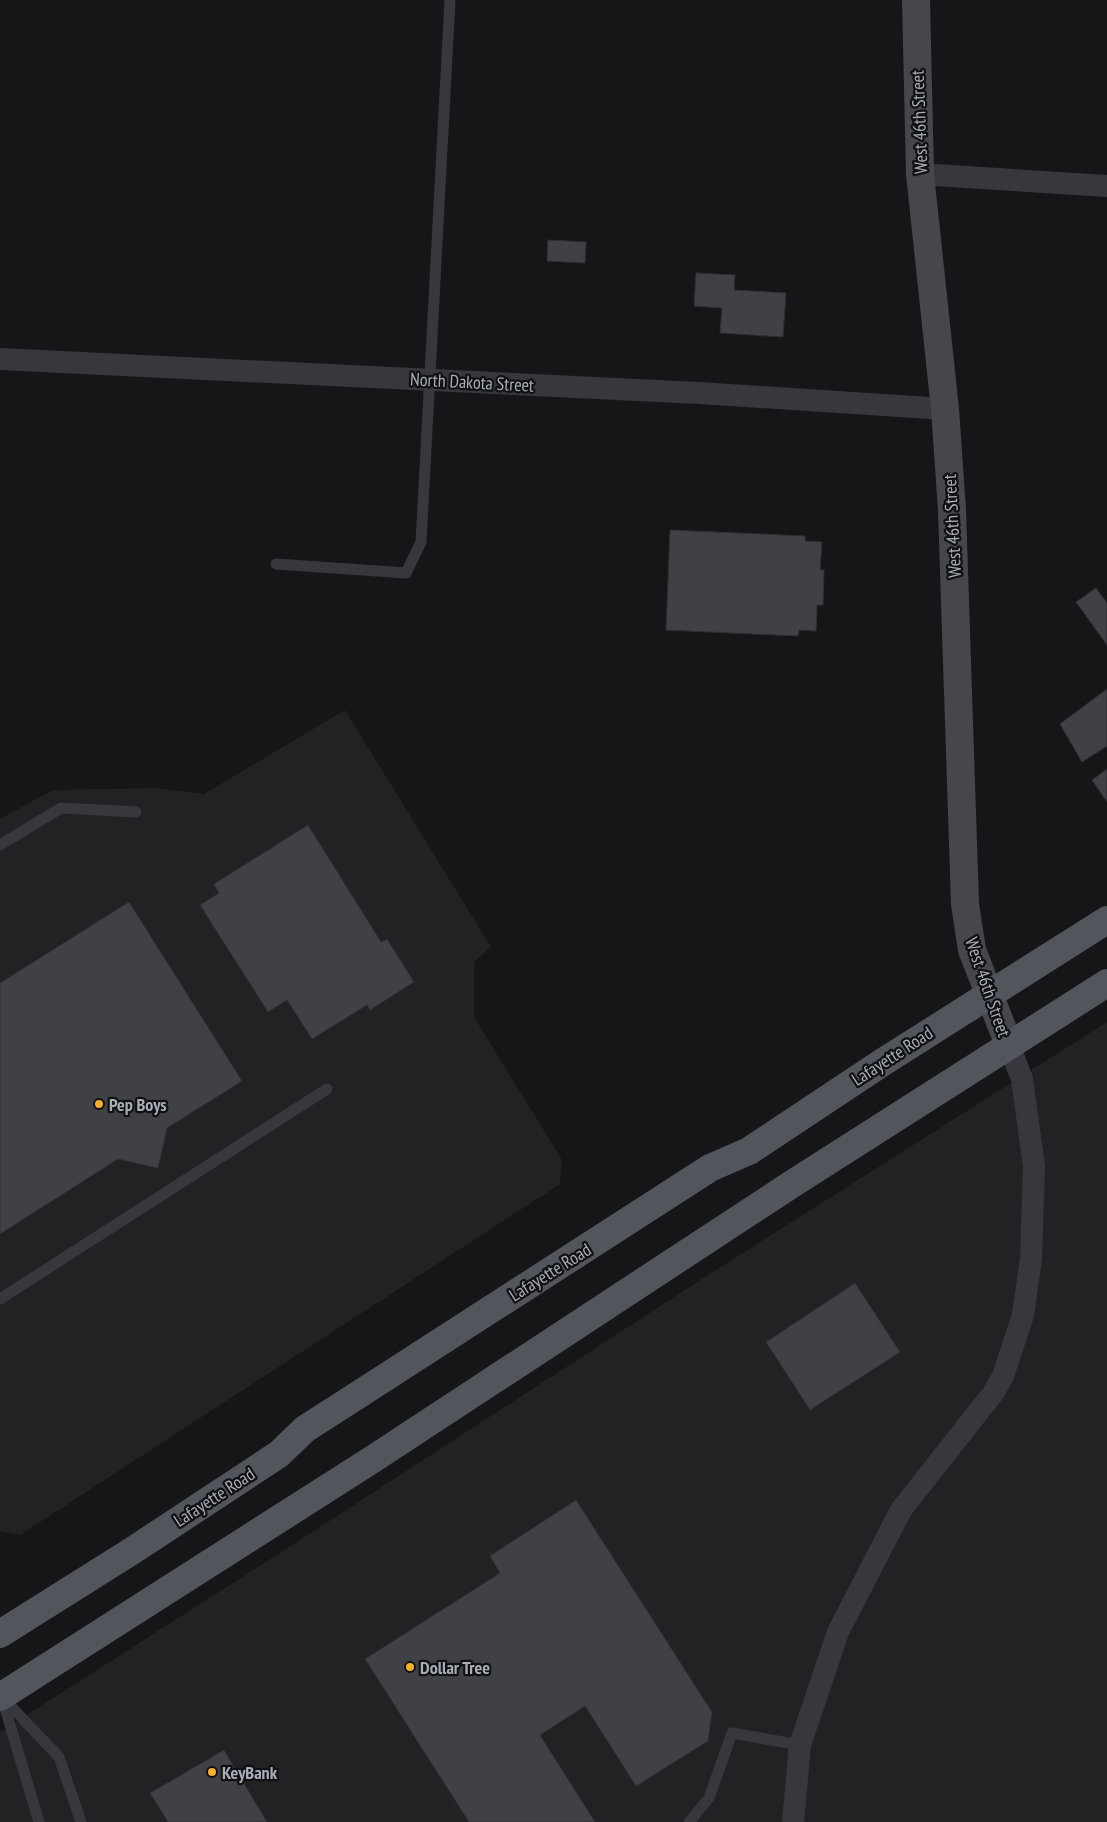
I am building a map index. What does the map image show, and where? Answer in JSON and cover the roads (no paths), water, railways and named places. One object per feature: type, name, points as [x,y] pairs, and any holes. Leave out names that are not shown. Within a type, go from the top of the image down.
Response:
[{"type":"main road","name":"Lafayette Road","points":[[0,1634],[127,1554],[279,1454],[305,1429],[710,1168],[749,1151],[883,1062],[1107,920]]},
{"type":"main road","points":[[0,1696],[365,1464],[792,1184],[1107,983]]},
{"type":"street","name":"West 46th Street","points":[[916,0],[920,174],[945,409],[952,510],[965,904],[972,950],[1009,1045]]},
{"type":"street","points":[[920,174],[1107,186]]},
{"type":"street","name":"North Dakota Street","points":[[0,359],[699,393],[945,409]]},
{"type":"street","points":[[793,1822],[800,1745],[838,1632],[900,1510],[994,1392],[1003,1376],[1023,1315],[1030,1258],[1034,1166],[1022,1079],[1009,1045]]},
{"type":"lane","points":[[276,564],[406,573],[421,542],[450,0]]},
{"type":"lane","points":[[0,845],[62,808],[136,812]]},
{"type":"lane","points":[[0,1298],[327,1089]]},
{"type":"lane","points":[[0,1696],[39,1822]]},
{"type":"lane","points":[[0,1696],[59,1757],[81,1822]]},
{"type":"lane","points":[[689,1822],[708,1798],[732,1733],[800,1745]]},
{"type":"place","name":"Pep Boys","points":[[99,1104]]},
{"type":"place","name":"Dollar Tree","points":[[410,1667]]},
{"type":"place","name":"KeyBank","points":[[212,1772]]}]
